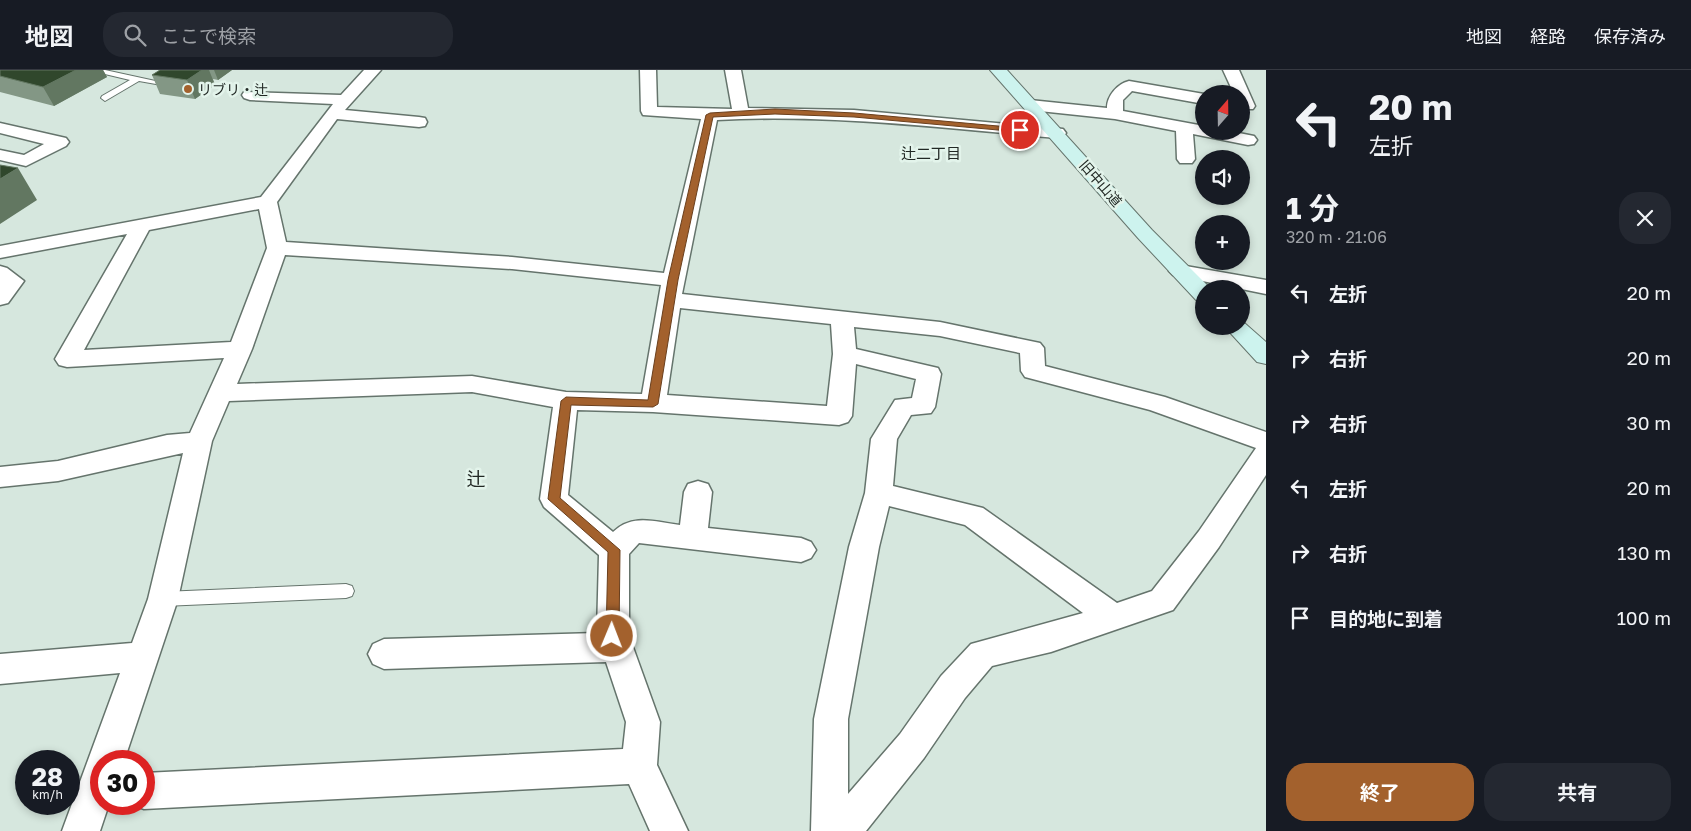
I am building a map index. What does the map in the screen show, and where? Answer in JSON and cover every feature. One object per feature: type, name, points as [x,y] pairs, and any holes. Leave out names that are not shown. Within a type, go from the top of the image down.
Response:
[{"type":"street","points":[[0,252],[266,202],[300,152],[338,107],[373,70]]},
{"type":"street","points":[[648,70],[649,111],[710,115],[775,112],[854,115],[1057,133]]},
{"type":"street","points":[[733,70],[741,114]]},
{"type":"street","name":"旧中山道","points":[[998,70],[1195,285]]},
{"type":"street","points":[[1231,70],[1239,85]]},
{"type":"street","points":[[1119,71],[1129,86],[1195,97]]},
{"type":"street","points":[[1115,114],[1115,99],[1129,86]]},
{"type":"street","points":[[250,95],[338,107],[418,122]]},
{"type":"street","points":[[1030,105],[1115,114],[1195,130]]},
{"type":"street","points":[[653,404],[672,290],[710,115]]},
{"type":"street","points":[[0,128],[60,142],[26,161],[0,155]]},
{"type":"street","points":[[1184,128],[1186,159]]},
{"type":"street","points":[[111,750],[163,599],[199,441],[222,393],[277,248],[266,202]]},
{"type":"street","points":[[142,225],[67,360],[240,348]]},
{"type":"street","points":[[277,248],[512,263],[842,317],[940,329],[1032,348],[1033,371],[1156,403],[1266,442]]},
{"type":"street","points":[[1180,271],[1266,287]]},
{"type":"street","points":[[0,272],[13,281],[0,298]]},
{"type":"street","points":[[222,393],[472,384],[566,401],[653,404],[839,416],[845,354],[842,317]]},
{"type":"street","points":[[1245,335],[1266,356]]},
{"type":"street","points":[[830,831],[831,720],[864,547],[879,493],[884,439],[904,406],[922,407],[929,374],[845,354]]},
{"type":"street","points":[[566,401],[554,499],[614,550]]},
{"type":"street","points":[[0,477],[58,471],[167,445],[199,441]]},
{"type":"street","points":[[844,831],[867,799],[912,746],[953,687],[982,654],[1051,638],[1111,616],[1162,601],[1209,539],[1266,454]]},
{"type":"street","points":[[693,538],[698,492]]},
{"type":"street","points":[[879,493],[973,516],[1111,616]]},
{"type":"street","points":[[669,831],[639,766],[643,722],[612,636],[614,550],[633,531],[801,550]]},
{"type":"street","points":[[384,654],[616,646]]},
{"type":"street","points":[[0,668],[142,657]]},
{"type":"street","points":[[155,790],[639,766]]},
{"type":"street","points":[[81,831],[90,808]]},
{"type":"lane","points":[[92,70],[136,79],[162,78]]},
{"type":"lane","points":[[106,98],[136,79]]},
{"type":"lane","points":[[163,599],[346,591]]},
{"type":"building","points":[[0,70],[76,70],[43,87],[0,76]]},
{"type":"building","points":[[160,70],[202,70],[187,80],[152,75]]},
{"type":"building","points":[[0,165],[18,168],[0,179]]},
{"type":"place","name":"リブリ・辻","points":[[188,89]]},
{"type":"district","name":"辻二丁目","points":[[931,153]]},
{"type":"district","name":"辻","points":[[476,478]]},
{"type":"route","points":[[612,636],[614,550],[554,499],[566,401],[653,404],[673,280],[710,115],[775,112],[854,115],[1020,130]]}]
